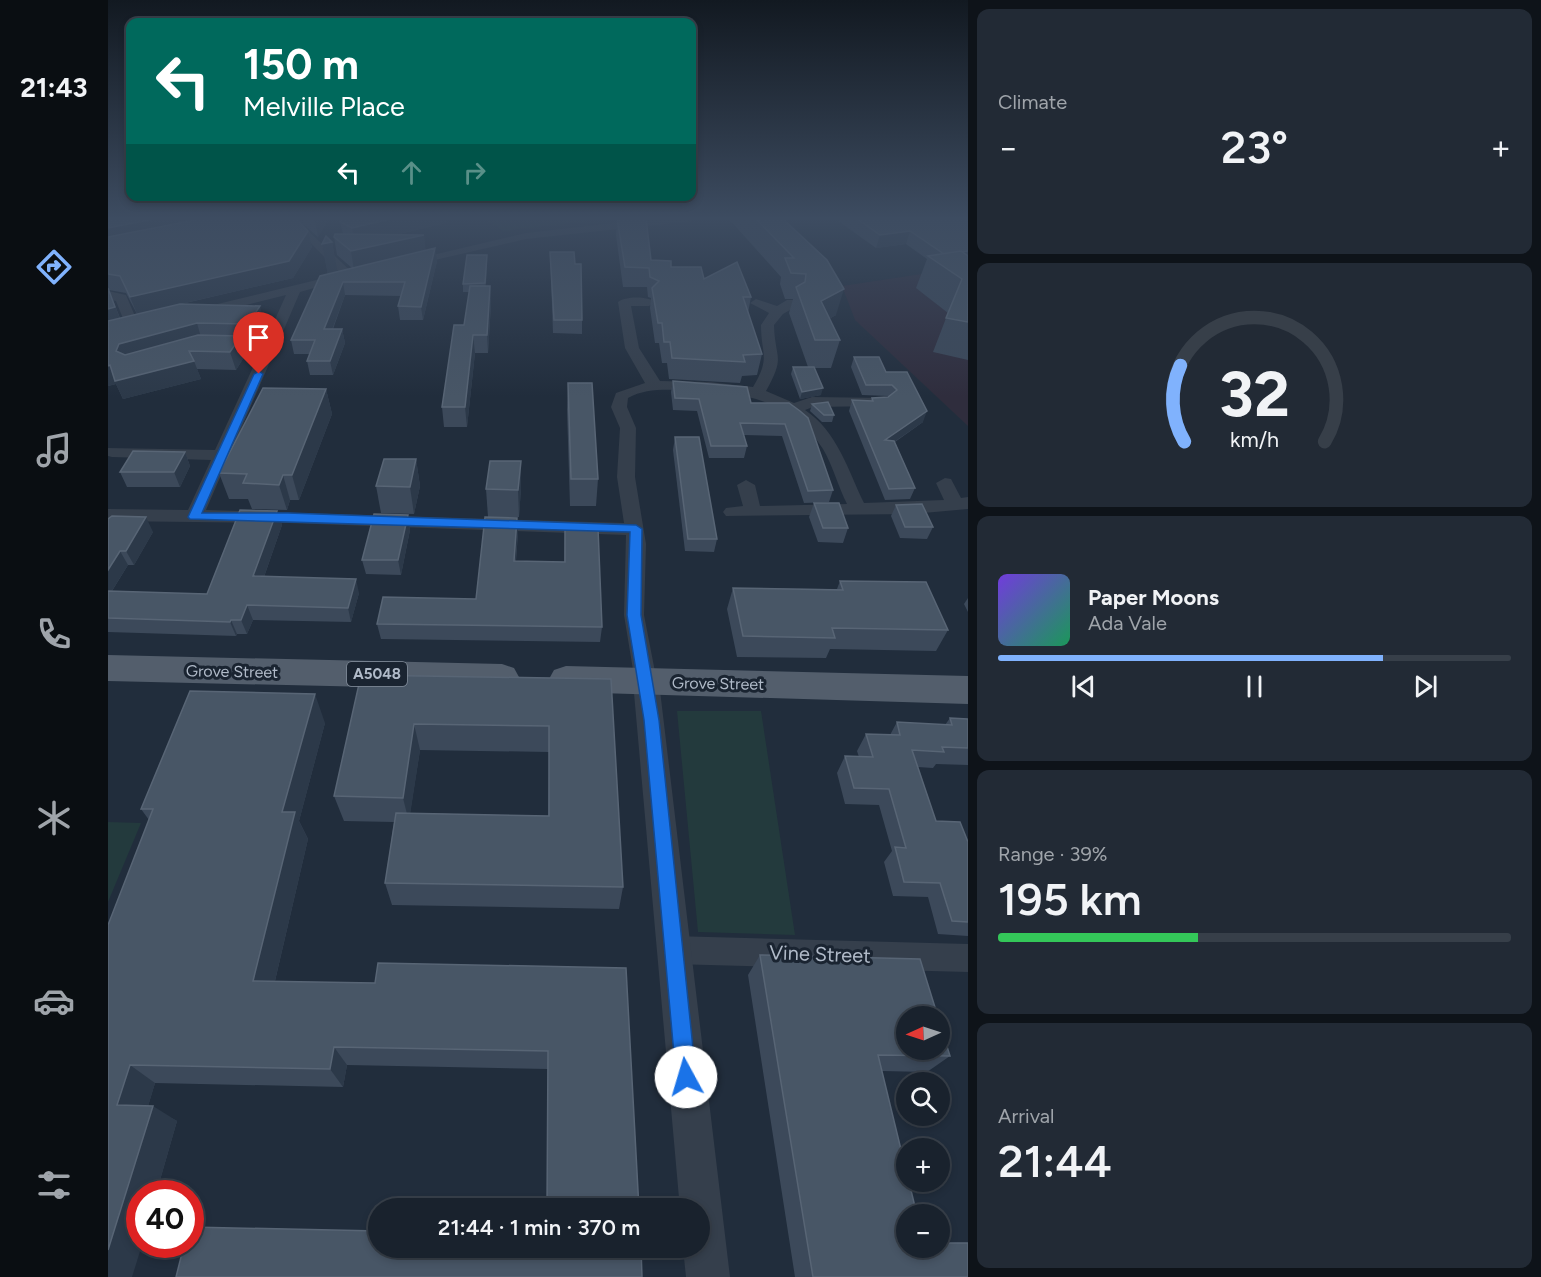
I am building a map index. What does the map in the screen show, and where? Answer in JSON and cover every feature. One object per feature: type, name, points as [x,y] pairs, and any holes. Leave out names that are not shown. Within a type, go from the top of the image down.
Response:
[{"type":"main road","name":"Grove Street","points":[[108,668],[968,690]]},
{"type":"street","points":[[190,315],[343,278]]},
{"type":"street","points":[[194,517],[271,348],[294,291]]},
{"type":"street","points":[[108,295],[121,298],[139,327],[116,332]]},
{"type":"street","points":[[649,302],[624,302],[632,348],[655,386]]},
{"type":"street","points":[[756,303],[777,311]]},
{"type":"street","points":[[758,392],[771,366],[766,325],[777,311],[792,303]]},
{"type":"street","points":[[203,347],[271,348]]},
{"type":"street","points":[[851,383],[859,400]]},
{"type":"street","points":[[708,1277],[672,950],[646,682],[634,615],[636,529],[627,486],[628,428],[618,407],[621,396],[627,392],[655,386],[723,386],[758,392],[794,408],[810,421],[832,450],[857,507]]},
{"type":"street","points":[[794,408],[812,402],[883,401]]},
{"type":"street","points":[[112,452],[221,454]]},
{"type":"street","points":[[945,483],[961,503]]},
{"type":"street","points":[[746,485],[753,512]]},
{"type":"street","points":[[732,512],[857,507],[912,508],[961,503]]},
{"type":"street","points":[[108,515],[288,517],[636,529]]},
{"type":"street","name":"Vine Street","points":[[672,950],[968,958]]},
{"type":"shaded area","points":[[898,278],[968,278],[968,426],[855,320],[842,286]]},
{"type":"green space","points":[[677,711],[761,711],[795,935],[698,932]]},
{"type":"green space","points":[[108,822],[141,823],[108,902]]},
{"type":"building","points":[[121,278],[216,278],[130,297]]},
{"type":"building","points":[[319,278],[428,278],[421,307],[398,306],[405,282],[343,282],[324,329],[342,329],[330,361],[307,361],[315,340],[291,340]]},
{"type":"building","points":[[464,278],[485,278],[485,283],[463,284]]},
{"type":"building","points":[[552,278],[581,278],[582,320],[554,320]]},
{"type":"building","points":[[651,278],[743,278],[751,297],[743,297],[762,354],[743,355],[745,362],[672,358],[670,342],[664,342],[662,323],[658,323],[652,288],[659,281]]},
{"type":"building","points":[[806,278],[837,278],[844,289],[821,301],[840,340],[815,340],[796,287],[805,282]]},
{"type":"building","points":[[960,278],[968,278],[968,322],[946,318],[962,279]]},
{"type":"building","points":[[470,286],[490,286],[487,335],[473,335],[465,407],[442,407],[454,325],[464,325]]},
{"type":"building","points":[[108,288],[115,307],[108,309]]},
{"type":"building","points":[[180,304],[260,306],[248,324],[197,323],[119,344],[116,351],[125,355],[198,335],[241,336],[230,352],[189,351],[194,361],[115,381],[110,365],[108,366],[108,321]]},
{"type":"building","points":[[854,357],[879,357],[886,372],[907,372],[927,411],[885,440],[894,441],[915,488],[889,489],[852,400],[873,401],[872,398],[888,397],[897,390],[892,385],[866,385]]},
{"type":"building","points":[[793,367],[814,367],[823,388],[802,392]]},
{"type":"building","points":[[673,381],[747,387],[751,403],[789,403],[808,418],[833,490],[808,491],[785,424],[740,423],[747,446],[711,446],[699,399],[675,398]]},
{"type":"building","points":[[568,383],[592,383],[598,479],[571,479]]},
{"type":"building","points":[[263,388],[326,389],[292,475],[283,475],[279,485],[243,483],[247,474],[219,473]]},
{"type":"building","points":[[828,402],[834,415],[824,415],[812,404]]},
{"type":"building","points":[[675,437],[699,437],[717,539],[688,539]]},
{"type":"building","points":[[133,451],[185,452],[174,472],[120,472]]},
{"type":"building","points":[[384,459],[416,459],[410,487],[376,486]]},
{"type":"building","points":[[490,461],[521,461],[518,490],[486,489]]},
{"type":"building","points":[[814,503],[839,503],[848,528],[823,528]]},
{"type":"building","points":[[922,504],[933,527],[905,527],[896,505]]},
{"type":"building","points":[[240,510],[277,511],[253,576],[356,579],[348,608],[247,605],[241,620],[230,622],[108,618],[108,591],[207,594]]},
{"type":"building","points":[[374,514],[408,515],[398,560],[362,560]]},
{"type":"building","points":[[112,516],[146,517],[126,551],[120,551],[108,570],[108,519]]},
{"type":"building","points":[[485,517],[517,518],[514,561],[565,562],[565,528],[598,528],[602,627],[377,624],[383,597],[476,599]]},
{"type":"building","points":[[840,581],[926,582],[948,630],[832,628],[835,638],[743,636],[733,588],[843,590]]},
{"type":"building","points":[[361,675],[611,679],[623,887],[385,883],[396,813],[549,816],[549,726],[414,724],[403,798],[334,796]]},
{"type":"building","points":[[190,691],[315,694],[282,812],[295,812],[253,981],[375,983],[378,963],[626,968],[638,1198],[547,1198],[548,1051],[334,1047],[330,1069],[130,1065],[117,1105],[153,1106],[130,1180],[126,1180],[126,1192],[108,1250],[108,925],[153,809],[141,809]]},
{"type":"building","points":[[950,718],[968,719],[968,748],[942,747],[944,752],[912,750],[936,821],[960,822],[968,842],[968,922],[952,921],[940,883],[904,882],[895,847],[906,848],[889,789],[854,788],[845,756],[873,757],[866,734],[900,735],[897,722],[952,725]]},
{"type":"building","points":[[760,955],[920,959],[935,1006],[896,1006],[896,1055],[878,1055],[898,1138],[896,1138],[896,1192],[911,1192],[914,1204],[896,1204],[896,1258],[950,1258],[950,1243],[968,1243],[968,1277],[813,1277]]},
{"type":"building","points":[[204,1227],[368,1231],[368,1258],[641,1258],[642,1277],[176,1277],[181,1258],[204,1258]]},
{"type":"route","points":[[259,374],[194,517],[288,517],[636,529],[634,615],[651,720],[686,1077]]}]
